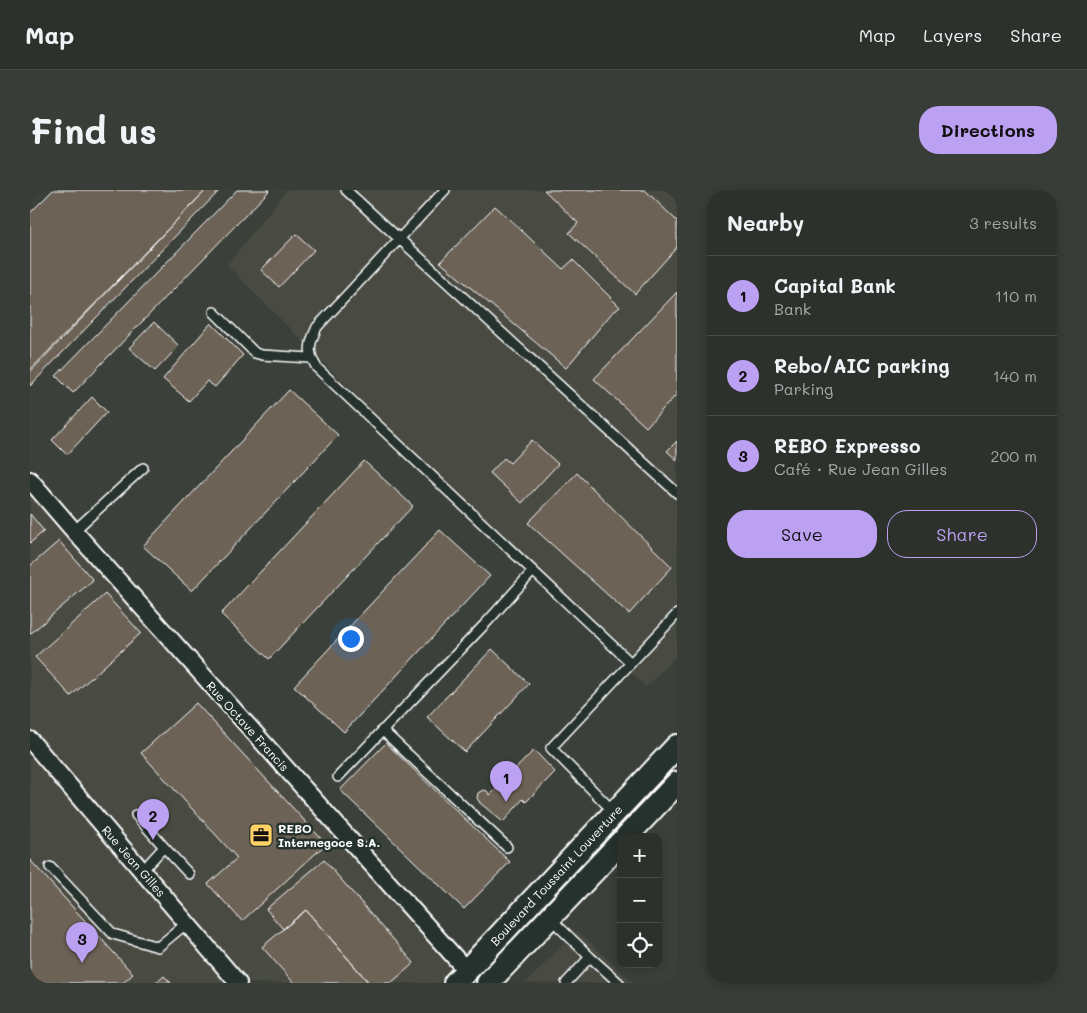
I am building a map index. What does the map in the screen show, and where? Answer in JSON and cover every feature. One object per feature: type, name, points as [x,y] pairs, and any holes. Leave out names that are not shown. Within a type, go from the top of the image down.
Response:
[{"type":"main road","name":"Boulevard Toussaint Louverture","points":[[461,977],[677,746]]},
{"type":"main road","name":"Boulevard Toussaint Louverture","points":[[630,833],[677,783]]},
{"type":"main road","name":"Boulevard Toussaint Louverture","points":[[488,983],[617,846]]},
{"type":"street","name":"Rue Octave Francis","points":[[30,480],[461,977]]},
{"type":"street","name":"Rue Jean Gilles","points":[[30,740],[238,983]]},
{"type":"lane","points":[[346,190],[677,493]]},
{"type":"lane","points":[[445,190],[318,327],[311,340],[310,358],[317,368],[631,663]]},
{"type":"lane","points":[[214,312],[255,353],[262,356],[310,358]]},
{"type":"lane","points":[[74,531],[143,468]]},
{"type":"lane","points":[[338,777],[487,622],[533,571]]},
{"type":"lane","points":[[614,812],[550,748],[677,614]]},
{"type":"lane","points":[[382,730],[507,847]]},
{"type":"lane","points":[[136,815],[189,874]]},
{"type":"lane","points":[[142,871],[164,847]]},
{"type":"lane","points":[[50,867],[113,934],[158,947],[186,923]]},
{"type":"lane","points":[[550,918],[616,982]]},
{"type":"lane","points":[[566,983],[590,957]]},
{"type":"shaded area","points":[[287,190],[677,190],[677,655],[646,687],[227,265]]},
{"type":"shaded area","points":[[30,485],[451,970],[439,983],[30,983]]},
{"type":"shaded area","points":[[577,930],[633,983],[526,983]]},
{"type":"building","points":[[53,190],[206,190],[30,370],[30,213]]},
{"type":"building","points":[[206,190],[220,190],[30,386],[30,372]]},
{"type":"building","points":[[237,190],[270,190],[73,393],[56,376]]},
{"type":"building","points":[[544,190],[645,190],[677,221],[677,247],[635,294],[569,233],[578,223]]},
{"type":"building","points":[[495,206],[563,269],[573,260],[620,307],[611,314],[566,368],[440,262]]},
{"type":"building","points":[[296,234],[314,250],[279,287],[261,270]]},
{"type":"building","points":[[677,292],[677,394],[646,427],[594,379]]},
{"type":"building","points":[[154,322],[179,346],[155,371],[129,348]]},
{"type":"building","points":[[211,323],[243,355],[215,387],[207,381],[189,401],[163,379]]},
{"type":"building","points":[[289,390],[338,435],[192,591],[143,546]]},
{"type":"building","points":[[92,397],[107,412],[67,455],[52,440]]},
{"type":"building","points":[[532,440],[558,464],[522,503],[490,473],[504,458],[510,463]]},
{"type":"building","points":[[677,441],[677,460],[667,451]]},
{"type":"building","points":[[364,461],[413,506],[269,659],[221,614]]},
{"type":"building","points":[[577,473],[672,567],[629,614],[528,523]]},
{"type":"building","points":[[30,514],[44,531],[30,543]]},
{"type":"building","points":[[440,530],[490,576],[344,732],[294,686]]},
{"type":"building","points":[[59,541],[93,580],[30,634],[30,566]]},
{"type":"building","points":[[105,594],[141,633],[71,696],[35,657]]},
{"type":"building","points":[[492,649],[529,684],[465,752],[427,717]]},
{"type":"building","points":[[196,703],[326,844],[242,921],[208,884],[237,858],[141,753]]},
{"type":"building","points":[[386,743],[510,862],[464,909],[340,790]]},
{"type":"building","points":[[534,750],[555,772],[526,802],[523,799],[503,822],[480,803],[477,798],[478,793],[483,790],[487,791],[490,795]]},
{"type":"building","points":[[30,860],[133,974],[123,983],[30,983]]},
{"type":"building","points":[[324,860],[414,963],[391,983],[369,983],[306,910],[283,929],[266,909]]},
{"type":"building","points":[[306,910],[369,983],[294,983],[262,947]]},
{"type":"building","points":[[164,976],[171,983],[156,983]]},
{"type":"place","name":"Capital Bank","points":[[506,802]]},
{"type":"place","name":"REBO Internegoce S.A.","points":[[261,835]]},
{"type":"place","name":"Rebo/AIC parking","points":[[153,840]]},
{"type":"place","name":"REBO Expresso","points":[[82,963]]}]
